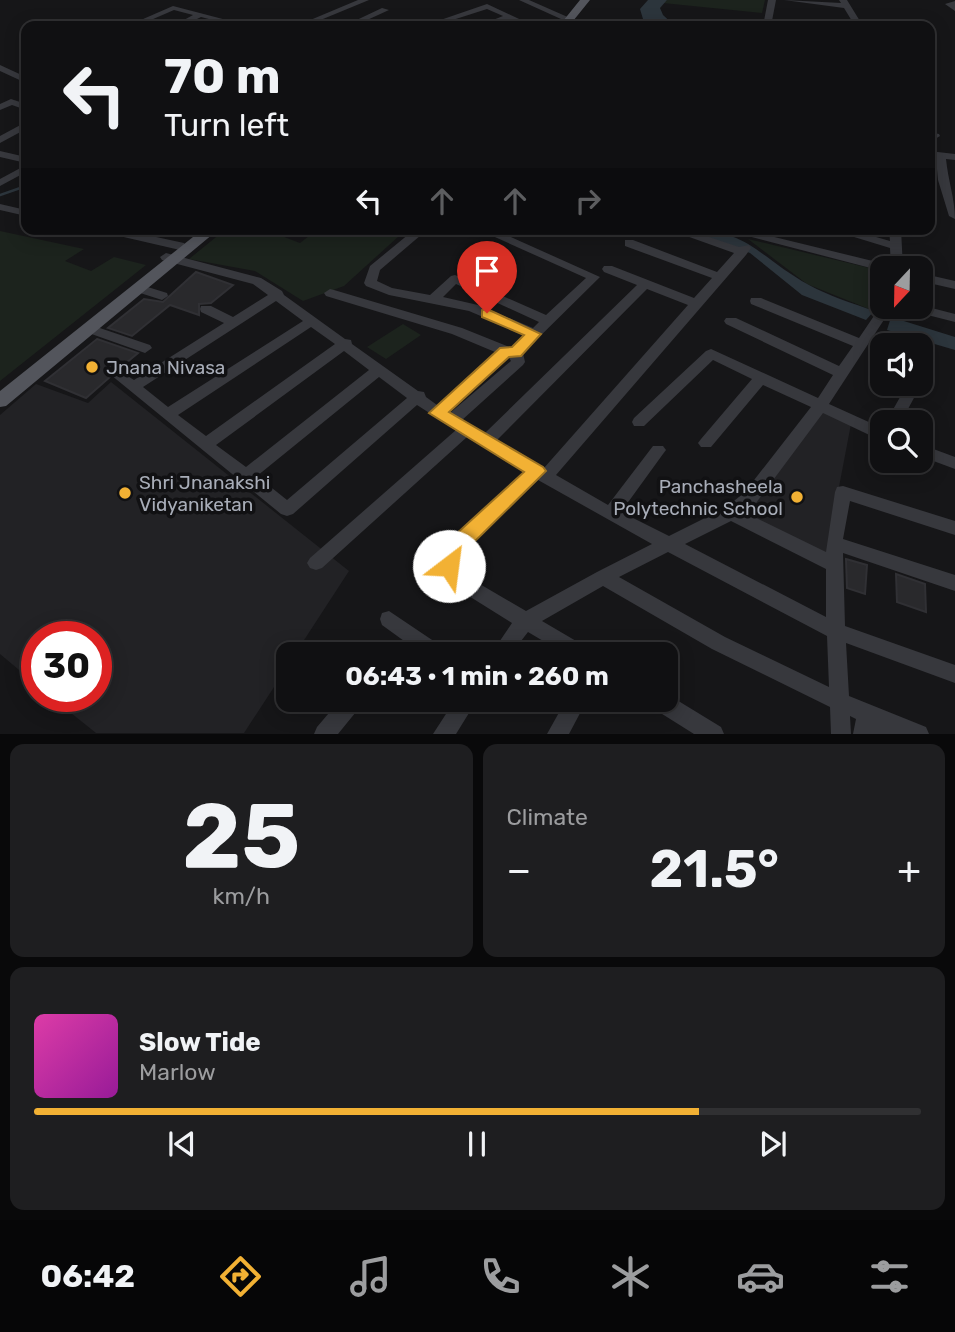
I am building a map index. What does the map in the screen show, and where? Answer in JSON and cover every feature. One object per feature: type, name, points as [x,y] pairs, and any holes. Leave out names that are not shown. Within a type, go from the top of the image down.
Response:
[{"type":"main road","points":[[572,21],[585,0]]},
{"type":"main road","points":[[573,21],[592,0]]},
{"type":"main road","points":[[0,401],[138,288],[194,235]]},
{"type":"main road","points":[[0,390],[173,254],[203,235]]},
{"type":"street","points":[[337,0],[352,5]]},
{"type":"street","points":[[312,21],[365,0]]},
{"type":"street","points":[[472,0],[518,21]]},
{"type":"street","points":[[768,21],[772,0]]},
{"type":"street","points":[[788,0],[844,3],[856,21]]},
{"type":"street","points":[[526,1],[564,21]]},
{"type":"street","points":[[442,21],[486,6]]},
{"type":"street","points":[[142,21],[169,9],[226,21]]},
{"type":"street","points":[[360,21],[385,10]]},
{"type":"street","points":[[188,21],[201,15]]},
{"type":"street","points":[[325,16],[336,21]]},
{"type":"street","points":[[497,21],[509,17]]},
{"type":"street","points":[[0,68],[21,76]]},
{"type":"street","points":[[0,98],[21,105]]},
{"type":"street","points":[[0,107],[11,102]]},
{"type":"street","points":[[0,140],[21,128]]},
{"type":"street","points":[[0,154],[21,159]]},
{"type":"street","points":[[955,158],[935,155],[955,216]]},
{"type":"street","points":[[0,183],[21,171]]},
{"type":"street","points":[[0,207],[21,212]]},
{"type":"street","points":[[119,235],[257,281],[438,413],[610,514],[836,631],[955,674]]},
{"type":"street","points":[[415,235],[374,269],[370,283],[389,291],[473,308],[534,334]]},
{"type":"street","points":[[438,413],[534,334],[594,277],[497,235]]},
{"type":"street","points":[[560,642],[454,578],[449,566],[462,541],[541,474],[743,250],[693,235]]},
{"type":"street","points":[[751,235],[870,264]]},
{"type":"street","points":[[856,235],[896,246]]},
{"type":"street","points":[[895,235],[896,256]]},
{"type":"street","points":[[629,243],[720,277]]},
{"type":"street","points":[[608,269],[696,304]]},
{"type":"street","points":[[433,299],[455,279],[548,321]]},
{"type":"street","points":[[933,280],[955,285]]},
{"type":"street","points":[[487,441],[645,284]]},
{"type":"street","points":[[138,288],[162,296]]},
{"type":"street","points":[[316,562],[459,425],[518,362],[511,352],[457,331],[330,293]]},
{"type":"street","points":[[134,387],[278,294]]},
{"type":"street","points":[[756,301],[861,344]]},
{"type":"street","points":[[206,309],[233,322]]},
{"type":"street","points":[[933,312],[955,318]]},
{"type":"street","points":[[509,642],[524,622],[603,577],[731,513],[750,498],[820,406],[878,319]]},
{"type":"street","points":[[168,414],[313,320]]},
{"type":"street","points":[[731,321],[841,373]]},
{"type":"street","points":[[88,328],[145,348]]},
{"type":"street","points":[[206,444],[346,344]]},
{"type":"street","points":[[639,422],[711,354],[870,429]]},
{"type":"street","points":[[246,476],[380,369]]},
{"type":"street","points":[[118,375],[287,509],[419,397]]},
{"type":"street","points":[[706,443],[761,378]]},
{"type":"street","points":[[610,514],[658,450]]},
{"type":"street","points":[[933,455],[955,463]]},
{"type":"street","points":[[841,733],[834,542],[843,492],[955,528]]},
{"type":"street","points":[[731,513],[835,565]]},
{"type":"street","points":[[834,542],[955,583]]},
{"type":"street","points":[[603,577],[697,634],[840,704],[919,733]]},
{"type":"street","points":[[388,619],[420,642]]},
{"type":"street","points":[[324,733],[342,712]]},
{"type":"street","points":[[443,733],[458,712]]},
{"type":"street","points":[[561,732],[571,712]]},
{"type":"street","points":[[678,712],[714,733]]},
{"type":"street","points":[[863,733],[864,725],[883,733]]},
{"type":"shaded area","points":[[648,0],[667,0],[660,8],[670,21],[646,21],[640,9]]},
{"type":"shaded area","points":[[667,0],[765,0],[762,13],[663,3]]},
{"type":"shaded area","points":[[0,231],[84,249],[65,261],[91,271],[114,257],[146,265],[0,381]]},
{"type":"shaded area","points":[[219,235],[279,235],[300,243],[310,235],[399,235],[344,286],[303,301],[255,271],[189,259]]},
{"type":"shaded area","points":[[700,235],[727,235],[739,239],[809,285],[870,310],[870,316],[866,320],[802,295],[750,253]]},
{"type":"shaded area","points":[[748,239],[870,268],[870,309],[807,284]]},
{"type":"shaded area","points":[[890,319],[897,319],[955,337],[955,350],[933,344],[933,333],[897,333],[887,330]]},
{"type":"shaded area","points":[[403,324],[421,335],[386,359],[367,347]]},
{"type":"shaded area","name":"Shri Jnanakshi Vidyaniketan","points":[[111,382],[349,571],[303,642],[276,642],[276,684],[244,733],[96,733],[70,712],[112,712],[112,621],[21,621],[21,672],[0,654],[0,415],[36,384],[88,403]]},
{"type":"shaded area","name":"Panchasheela Polytechnic School","points":[[820,409],[851,424],[826,555],[746,513]]},
{"type":"building","points":[[196,272],[233,285],[211,303],[199,304],[199,315],[170,305],[132,336],[108,328],[144,299],[163,302]]},
{"type":"building","name":"Jnana Nivasa","points":[[97,339],[138,353],[120,368],[109,373],[110,377],[86,398],[45,381]]},
{"type":"building","points":[[846,559],[867,565],[865,594],[847,588]]},
{"type":"building","points":[[896,574],[925,584],[926,612],[897,602]]},
{"type":"waterway","points":[[0,195],[21,188]]},
{"type":"place","name":"Jnana Nivasa","points":[[92,367]]},
{"type":"place","name":"Shri Jnanakshi Vidyaniketan","points":[[125,493]]},
{"type":"place","name":"Panchasheela Polytechnic School","points":[[797,497]]},
{"type":"route","points":[[449,566],[462,541],[537,471],[438,413],[505,351],[516,352],[534,334],[487,313]]}]
